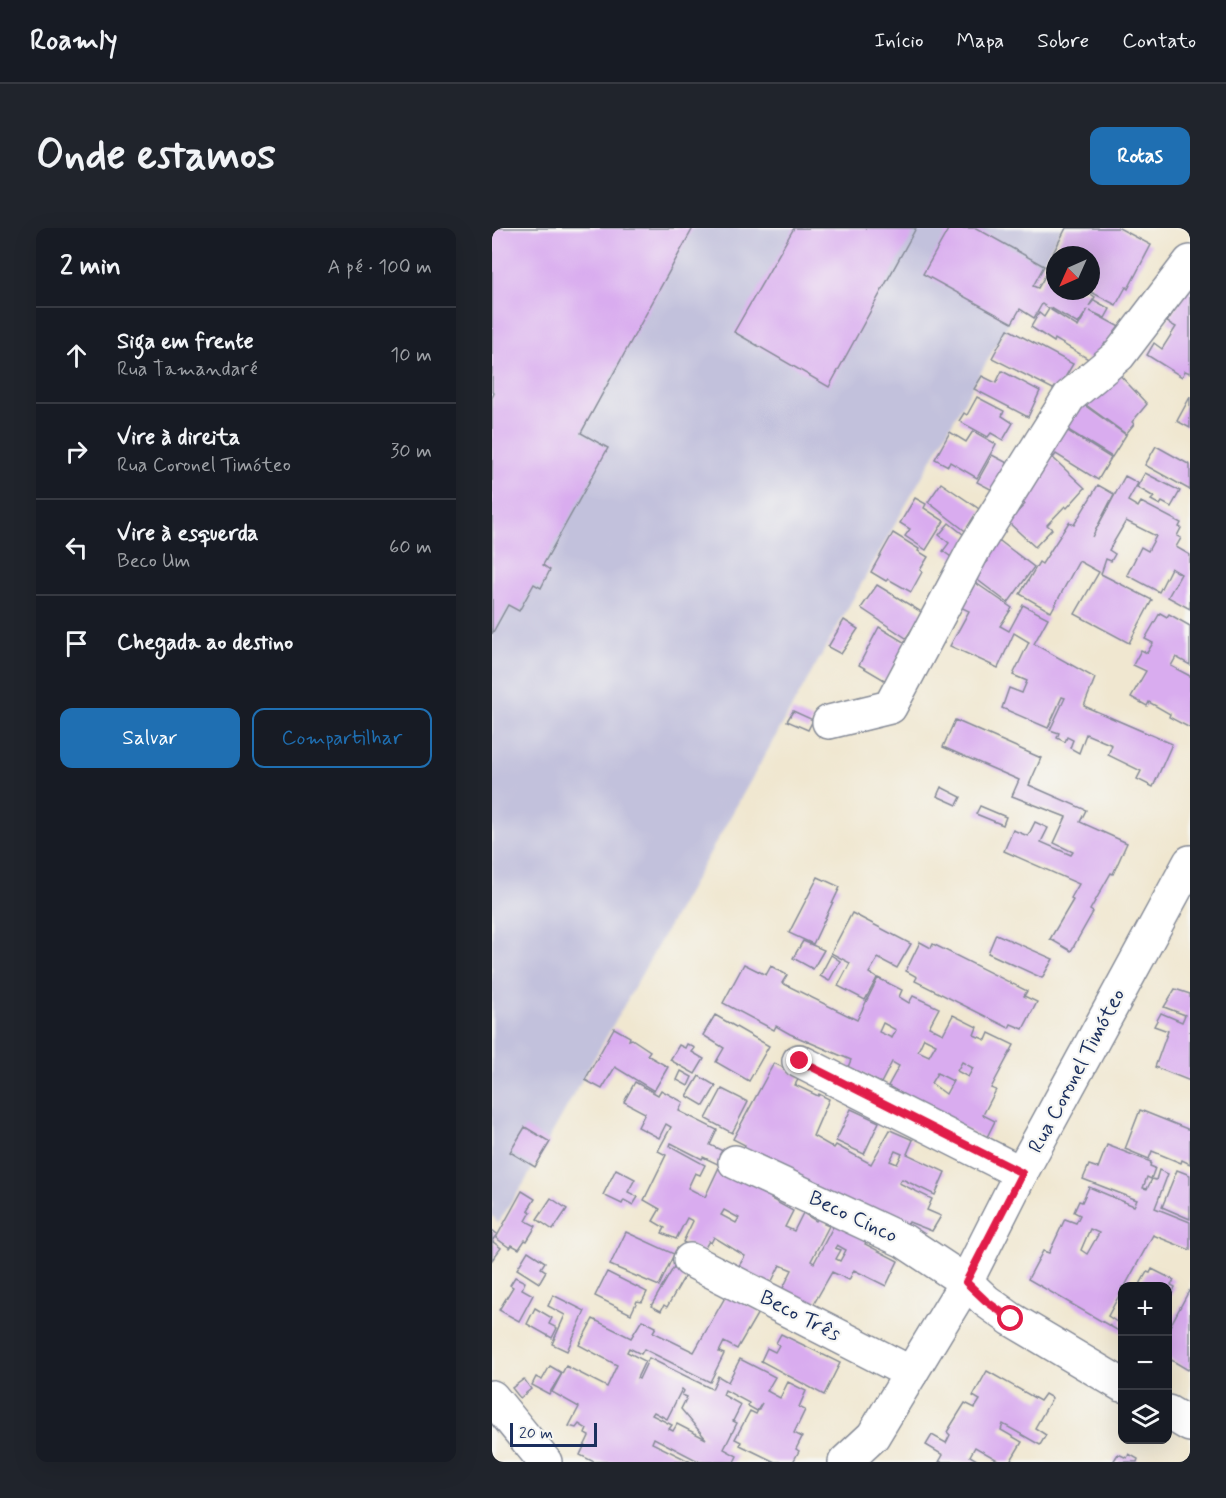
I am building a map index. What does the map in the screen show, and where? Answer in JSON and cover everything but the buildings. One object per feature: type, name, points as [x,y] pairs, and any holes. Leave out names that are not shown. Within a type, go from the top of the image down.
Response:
[{"type":"street","points":[[829,722],[890,707],[974,549],[1069,397],[1119,355],[1190,262]]},
{"type":"street","name":"Rua Coronel Timóteo","points":[[845,1462],[873,1436],[966,1282],[1022,1173],[1190,862]]},
{"type":"street","points":[[800,1061],[1022,1173]]},
{"type":"street","name":"Beco Cinco","points":[[735,1162],[904,1241],[966,1282],[986,1301],[1011,1319],[1118,1383]]},
{"type":"street","name":"Beco Três","points":[[690,1260],[911,1373]]},
{"type":"street","points":[[492,1397],[545,1462]]},
{"type":"street","points":[[1172,1415],[1190,1425]]},
{"type":"shaded area","points":[[492,228],[1062,228],[1052,246],[1046,246],[1046,256],[524,1183],[498,1223],[492,1215]]},
{"type":"route","points":[[800,1061],[1022,1173],[966,1282],[986,1301],[1011,1319]]}]
